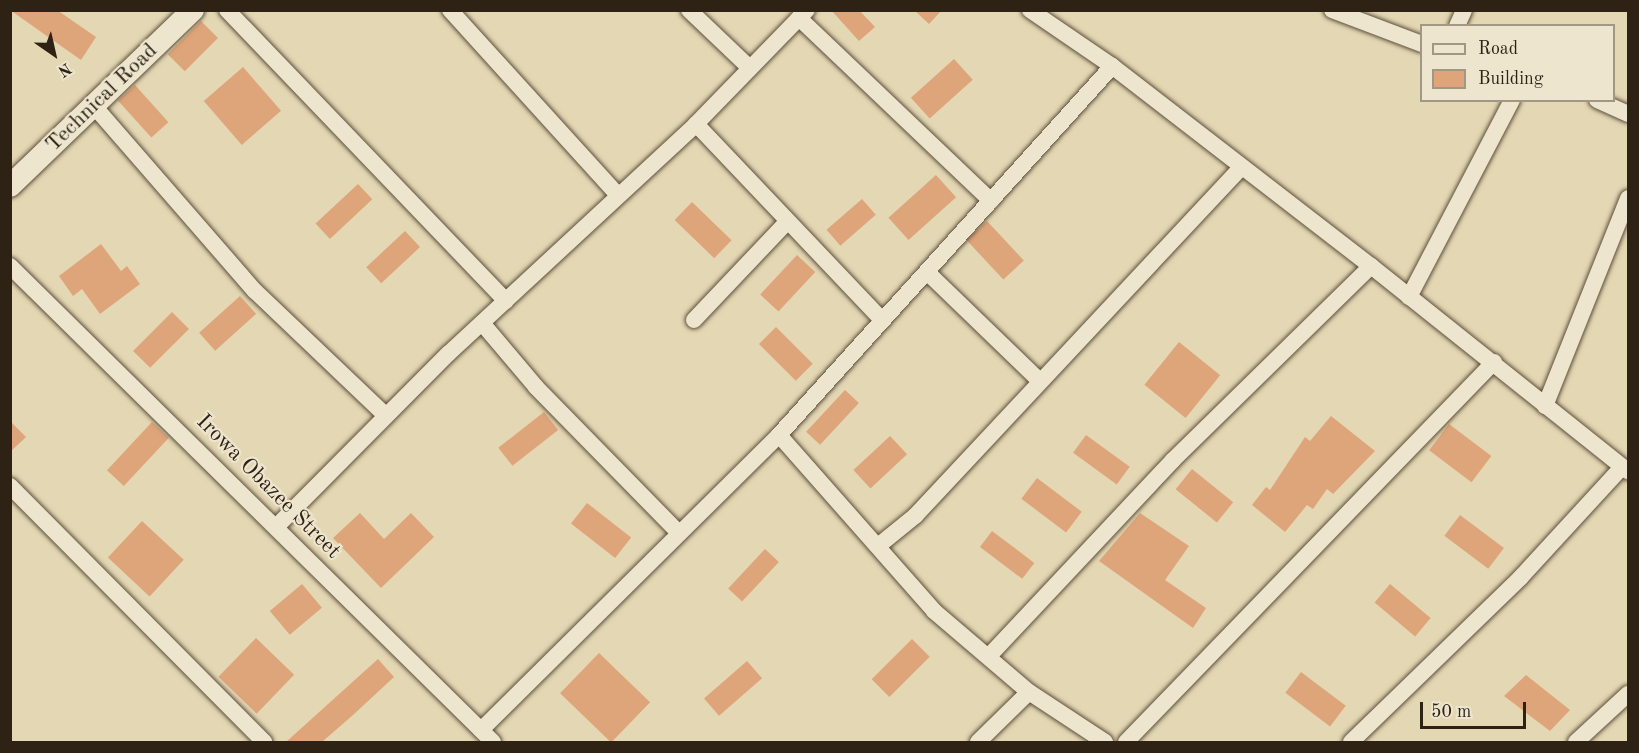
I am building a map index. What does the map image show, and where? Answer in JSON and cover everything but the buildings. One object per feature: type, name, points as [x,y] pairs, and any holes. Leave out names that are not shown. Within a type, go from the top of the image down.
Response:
[{"type":"street","name":"Technical Road","points":[[10,186],[193,10]]},
{"type":"street","points":[[227,10],[506,301]]},
{"type":"street","points":[[450,10],[616,193]]},
{"type":"street","points":[[689,10],[750,68]]},
{"type":"street","points":[[1030,10],[1112,66],[1494,362],[1545,406],[1625,469],[1521,577],[1351,742]]},
{"type":"street","points":[[1332,10],[1420,43]]},
{"type":"street","points":[[1458,24],[1464,10]]},
{"type":"street","points":[[276,527],[385,415],[616,193],[696,124],[803,14],[991,201]]},
{"type":"street","points":[[481,730],[678,532],[779,435],[1112,66]]},
{"type":"street","points":[[1409,297],[1511,102]]},
{"type":"street","points":[[1602,102],[1629,114]]},
{"type":"street","points":[[94,106],[255,291],[385,415]]},
{"type":"street","points":[[696,124],[882,320]]},
{"type":"street","points":[[878,546],[915,516],[1039,380],[1242,167]]},
{"type":"street","points":[[1545,406],[1629,198]]},
{"type":"street","points":[[694,320],[787,222]]},
{"type":"street","name":"Irowa Obazee Street","points":[[10,266],[493,742]]},
{"type":"street","points":[[989,656],[1173,460],[1371,266]]},
{"type":"street","points":[[927,272],[1039,380]]},
{"type":"street","points":[[482,322],[536,387],[678,532]]},
{"type":"street","points":[[1126,742],[1494,362]]},
{"type":"street","points":[[779,435],[934,611],[1029,692],[1105,742]]},
{"type":"street","points":[[10,486],[264,742]]},
{"type":"street","points":[[978,742],[1029,692]]},
{"type":"street","points":[[1576,742],[1629,694]]}]
